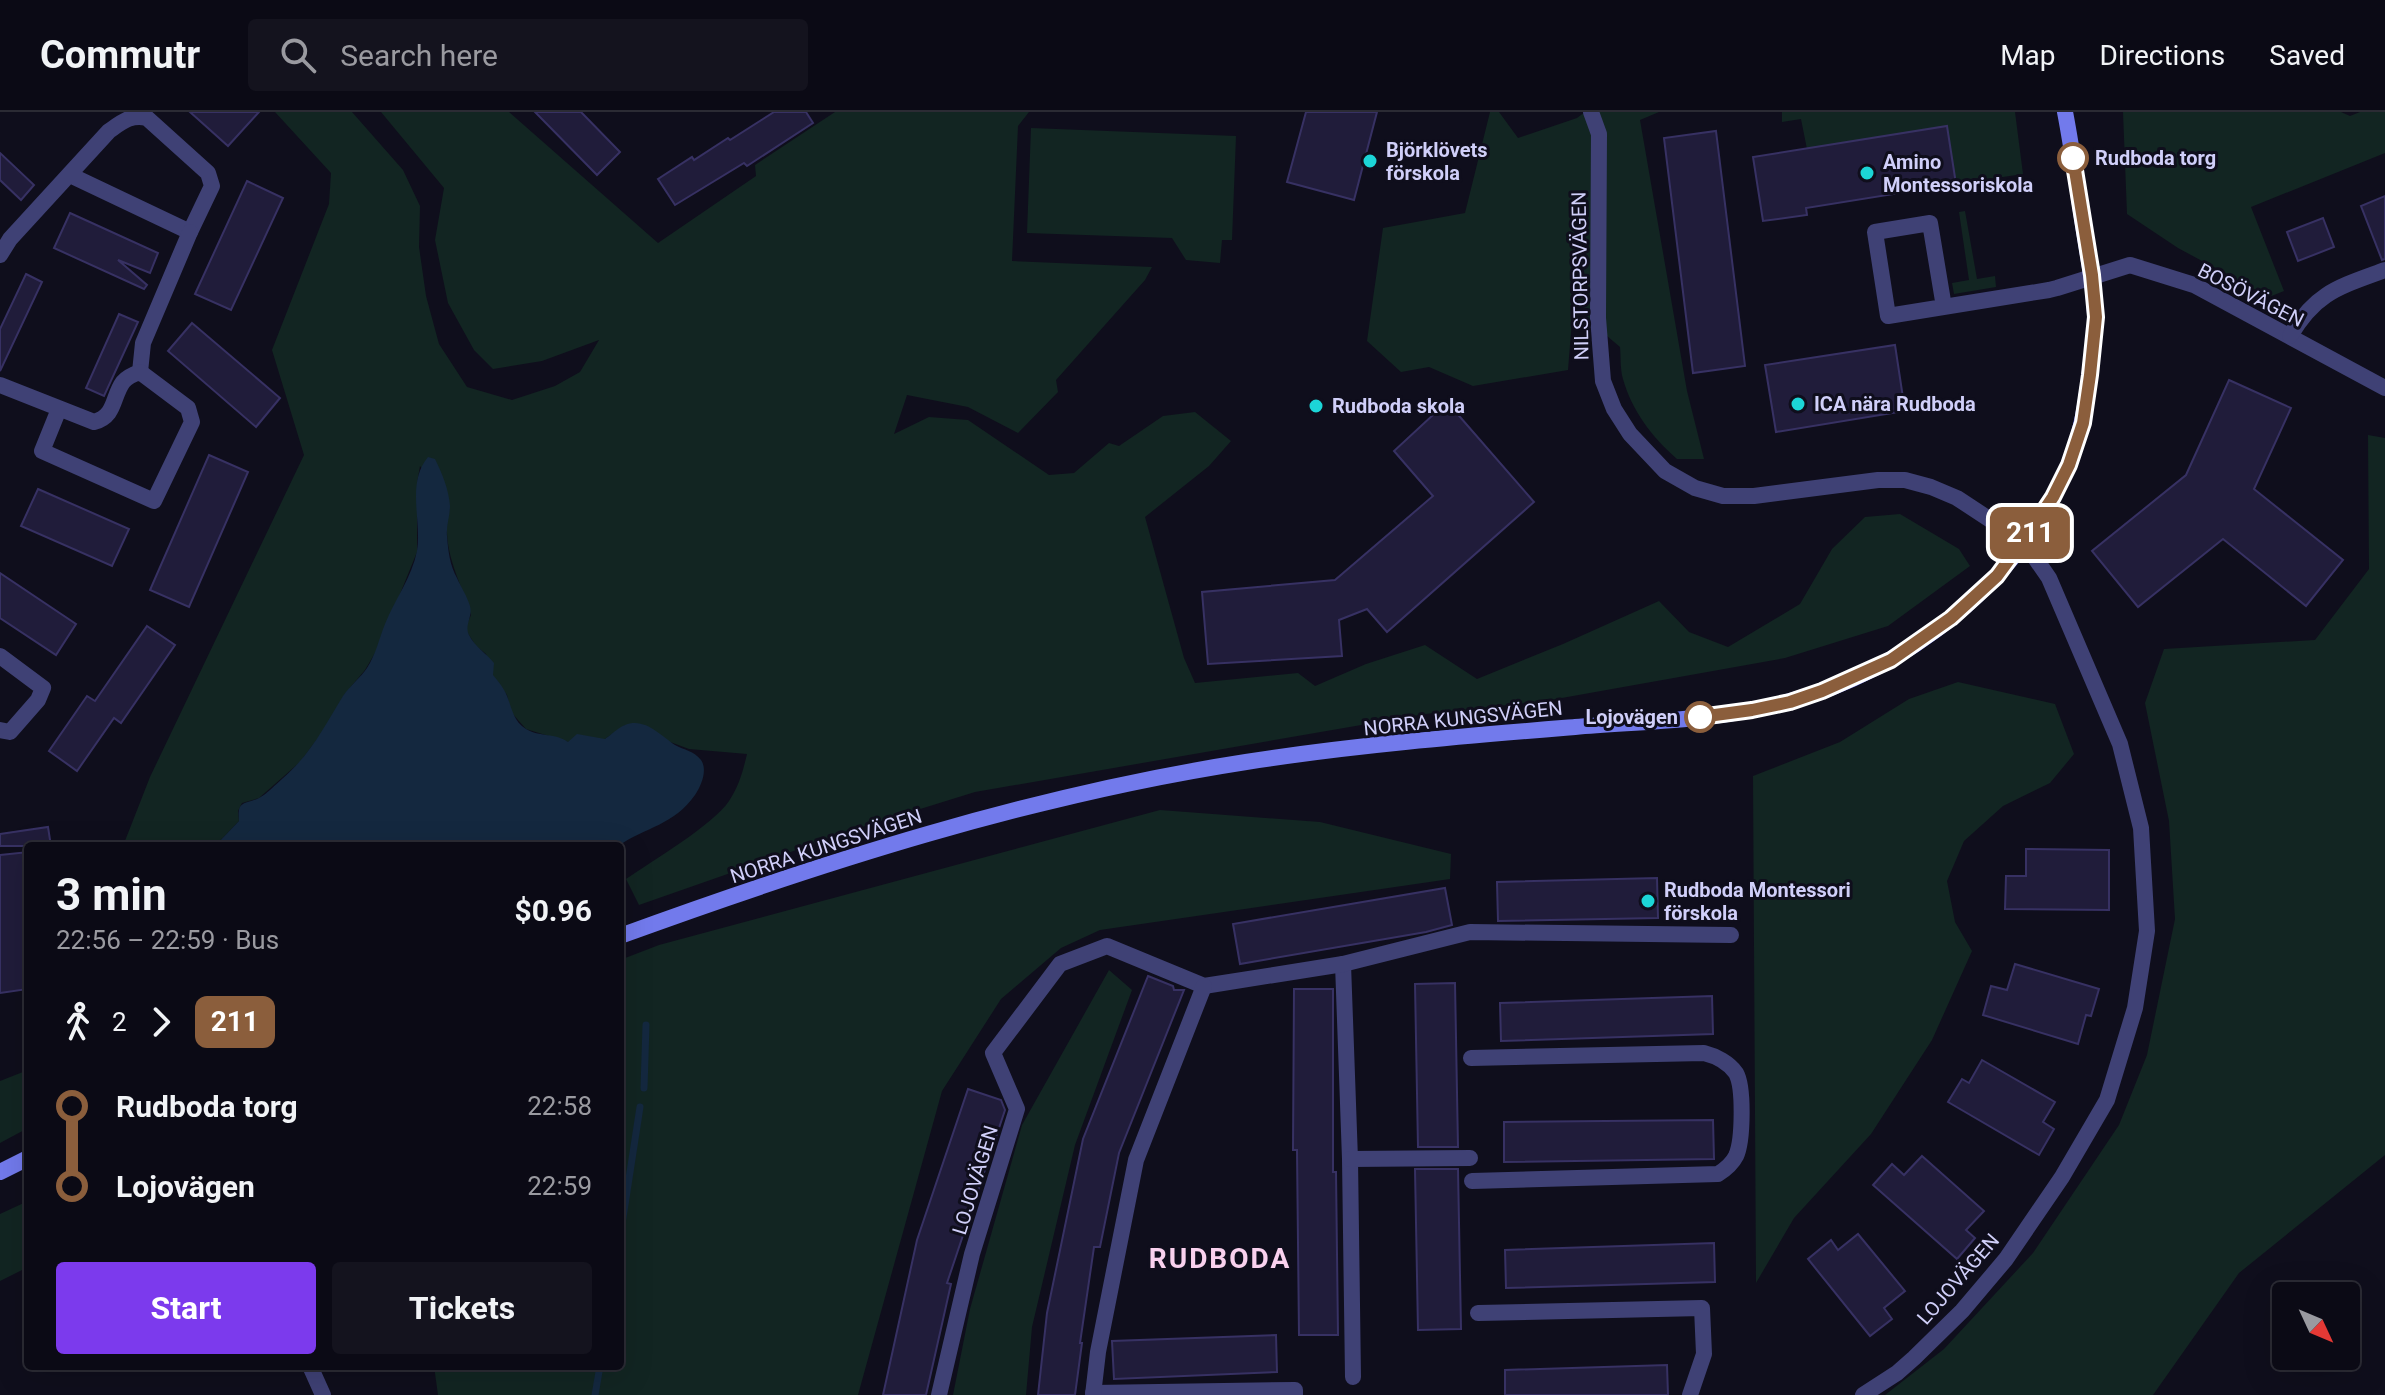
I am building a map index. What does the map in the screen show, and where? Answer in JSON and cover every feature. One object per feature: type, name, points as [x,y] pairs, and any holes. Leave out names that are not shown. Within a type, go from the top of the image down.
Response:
[{"type":"main road","name":"NORRA KUNGSVÄGEN","points":[[624,935],[969,822],[1136,782],[1276,758],[1470,736],[1752,710],[1822,691],[1891,660],[1923,639],[1997,576],[2053,497],[2069,465],[2083,423],[2096,317],[2065,112]]},
{"type":"main road","points":[[0,1172],[24,1160]]},
{"type":"street","name":"NILSTORPSVÄGEN","points":[[1591,112],[1599,134],[1598,318],[1603,381],[1614,409],[1630,434],[1665,471],[1695,488],[1723,496],[1754,496],[1878,480],[1905,480],[1957,498],[2024,542]]},
{"type":"street","points":[[0,255],[10,239],[109,131],[137,115],[147,118],[208,173],[212,186],[143,343],[140,372]]},
{"type":"street","points":[[70,175],[190,232]]},
{"type":"street","points":[[1944,307],[1930,223],[1875,232],[1888,316],[1944,307],[2057,288],[2092,275]]},
{"type":"street","name":"BOSÖVÄGEN","points":[[2092,275],[2130,265],[2194,285],[2385,388]]},
{"type":"street","points":[[2290,336],[2318,299],[2385,270]]},
{"type":"street","points":[[59,409],[42,451],[154,501],[192,422],[188,408],[140,372]]},
{"type":"street","points":[[0,385],[94,422],[111,411],[124,380],[140,372]]},
{"type":"street","name":"LOJOVÄGEN","points":[[1863,1395],[1914,1358],[1962,1311],[2006,1259],[2062,1177],[2107,1100],[2135,1008],[2147,931],[2141,828],[2120,744],[2049,578],[2024,542]]},
{"type":"street","points":[[0,656],[43,688],[38,700],[10,732],[0,730]]},
{"type":"street","points":[[1295,1395],[1295,1390],[1093,1394],[1098,1352],[1136,1160],[1204,986],[1343,964],[1470,932],[1731,935]]},
{"type":"street","name":"LOJOVÄGEN","points":[[939,1395],[972,1254],[1017,1109],[993,1053],[1060,964],[1107,946],[1204,986]]},
{"type":"street","points":[[1343,964],[1353,1377]]},
{"type":"street","points":[[1471,1058],[1704,1053],[1726,1063],[1741,1083],[1740,1146],[1735,1160],[1718,1174],[1472,1181]]},
{"type":"street","points":[[1350,1159],[1470,1158]]},
{"type":"street","points":[[1478,1313],[1702,1308],[1704,1354],[1690,1395]]},
{"type":"street","points":[[312,1370],[323,1395]]},
{"type":"green space","points":[[275,112],[352,112],[403,170],[420,206],[419,247],[426,296],[439,344],[467,387],[512,400],[555,386],[580,372],[599,340],[542,361],[493,369],[474,350],[448,303],[435,240],[444,188],[381,112],[509,112],[658,243],[756,176],[755,165],[835,112],[1029,112],[1018,126],[1012,261],[1152,267],[1145,280],[1056,380],[1058,392],[1018,433],[968,407],[907,395],[894,434],[929,417],[968,420],[1049,475],[1074,473],[1109,443],[1119,446],[1163,416],[1195,412],[1231,441],[1209,466],[1145,517],[1184,658],[1195,683],[1298,673],[1315,686],[1366,664],[1425,645],[1477,679],[1659,601],[1689,632],[1728,647],[1800,604],[1832,549],[1865,517],[1900,514],[1959,549],[1970,566],[1888,626],[1785,658],[1545,701],[1425,714],[975,792],[859,828],[639,905],[626,879],[721,811],[735,790],[747,754],[689,749],[625,725],[605,739],[568,742],[526,729],[511,712],[507,695],[492,675],[486,654],[467,632],[471,615],[447,535],[450,507],[420,466],[417,483],[417,552],[398,599],[378,648],[365,670],[344,695],[330,722],[300,762],[259,798],[242,803],[238,811],[239,821],[219,842],[125,842],[150,777],[304,455],[272,350],[329,204],[331,173]]},
{"type":"green space","points":[[1490,112],[1499,112],[1518,138],[1577,118],[1585,112],[1659,112],[1640,120],[1687,391],[1704,459],[1677,459],[1659,442],[1637,413],[1627,391],[1621,371],[1620,347],[1573,307],[1568,370],[1473,386],[1429,367],[1401,372],[1367,341],[1383,228],[1465,213]]},
{"type":"green space","points":[[1782,112],[2015,112],[2023,174],[1956,184],[1947,126],[1807,149],[1801,119],[1782,122]]},
{"type":"green space","points":[[2123,112],[2341,112],[2350,116],[2360,112],[2385,112],[2385,153],[2251,207],[2284,291],[2269,297],[2178,248],[2127,214]]},
{"type":"green space","points":[[1031,128],[1236,136],[1232,240],[1222,240],[1220,263],[1186,260],[1172,238],[1027,233]]},
{"type":"green space","points":[[1965,211],[1977,279],[1995,276],[1996,287],[1954,294],[1952,283],[1969,280],[1959,212]]},
{"type":"green space","points":[[2368,435],[2385,438],[2385,1155],[2239,1273],[2153,1395],[1885,1395],[1944,1349],[2033,1253],[2119,1125],[2147,1055],[2175,919],[2169,821],[2145,703],[2164,649],[2315,640],[2369,569]]},
{"type":"green space","points":[[1958,682],[2055,704],[2074,754],[2050,783],[2003,806],[1964,841],[1947,881],[1955,922],[1972,951],[1932,1040],[1871,1134],[1794,1218],[1756,1283],[1753,776],[1840,742],[1909,699]]},
{"type":"green space","points":[[1160,810],[1320,822],[1451,854],[1450,879],[1100,930],[1061,948],[1001,999],[942,1091],[858,1395],[438,1395],[435,1370],[624,1370],[624,958],[659,945]]},
{"type":"green space","points":[[1109,970],[1132,990],[1075,1145],[1032,1327],[1026,1395],[953,1395],[970,1309],[1022,1125]]},
{"type":"green space","points":[[24,1072],[24,1130],[0,1143],[0,1081]]},
{"type":"green space","points":[[24,1203],[24,1269],[0,1281],[0,1214]]},
{"type":"water","points":[[428,457],[435,459],[443,476],[450,506],[447,532],[449,552],[470,606],[469,635],[494,663],[493,675],[504,690],[518,722],[531,731],[568,742],[577,734],[605,739],[625,725],[646,725],[695,755],[703,764],[704,773],[697,791],[678,813],[624,842],[219,842],[239,821],[240,806],[265,794],[301,760],[343,696],[370,663],[415,561],[418,539],[416,490],[421,467]]},
{"type":"building","points":[[190,112],[259,112],[228,146]]},
{"type":"building","points":[[535,112],[581,112],[620,152],[597,175]]},
{"type":"building","points":[[774,112],[806,112],[813,123],[747,166],[744,163],[675,205],[658,179]]},
{"type":"building","points":[[1306,112],[1377,112],[1354,200],[1287,182]]},
{"type":"building","points":[[1947,126],[1956,184],[1806,208],[1807,215],[1763,221],[1753,157]]},
{"type":"building","points":[[1716,131],[1745,366],[1693,373],[1664,138]]},
{"type":"building","points":[[0,153],[34,185],[21,200],[0,180]]},
{"type":"building","points":[[247,181],[283,198],[231,310],[195,294]]},
{"type":"building","points":[[2385,196],[2385,259],[2382,260],[2361,206]]},
{"type":"building","points":[[70,213],[158,253],[150,273],[118,260],[147,285],[144,289],[54,248]]},
{"type":"building","points":[[2323,218],[2334,247],[2298,261],[2287,232]]},
{"type":"building","points":[[26,274],[42,282],[0,371],[0,329]]},
{"type":"building","points":[[119,314],[138,322],[104,396],[86,388]]},
{"type":"building","points":[[192,323],[280,398],[256,427],[168,351]]},
{"type":"building","points":[[1895,345],[1905,411],[1776,432],[1765,365]]},
{"type":"building","points":[[2229,380],[2291,408],[2254,489],[2343,560],[2306,606],[2223,539],[2138,607],[2092,551],[2186,475]]},
{"type":"building","points":[[1447,402],[1534,502],[1387,632],[1367,609],[1339,620],[1342,656],[1208,664],[1202,592],[1335,580],[1433,496],[1394,451]]},
{"type":"building","points":[[209,455],[248,472],[189,607],[150,590]]},
{"type":"building","points":[[38,489],[129,529],[112,566],[21,526]]},
{"type":"building","points":[[0,573],[76,624],[56,655],[0,618]]},
{"type":"building","points":[[147,626],[175,645],[121,723],[114,718],[77,771],[49,751],[87,696],[95,701]]},
{"type":"building","points":[[48,827],[50,842],[0,846],[0,834]]},
{"type":"building","points":[[2026,849],[2109,850],[2109,910],[2005,909],[2006,876],[2026,876]]},
{"type":"building","points":[[24,852],[24,990],[0,993],[0,855]]},
{"type":"building","points":[[1657,878],[1658,918],[1498,921],[1497,882]]},
{"type":"building","points":[[1445,888],[1452,925],[1240,964],[1233,924]]},
{"type":"building","points":[[2015,964],[2099,989],[2091,1016],[2086,1015],[2078,1044],[1983,1015],[1991,986],[2007,990]]},
{"type":"building","points":[[1148,976],[1173,986],[1174,990],[1184,990],[1119,1153],[1100,1247],[1094,1247],[1075,1395],[1038,1395],[1047,1313],[1083,1139]]},
{"type":"building","points":[[1455,983],[1458,1147],[1418,1147],[1415,984]]},
{"type":"building","points":[[1294,989],[1333,989],[1333,1172],[1336,1172],[1338,1335],[1299,1335],[1297,1150],[1293,1150]]},
{"type":"building","points":[[1712,996],[1713,1034],[1501,1041],[1500,1003]]},
{"type":"building","points":[[1982,1060],[2055,1102],[2043,1122],[2054,1129],[2039,1155],[1948,1102],[1962,1079],[1969,1083]]},
{"type":"building","points":[[968,1089],[1001,1100],[1005,1110],[947,1283],[951,1284],[926,1395],[883,1395],[917,1240]]},
{"type":"building","points":[[1713,1120],[1714,1159],[1504,1162],[1504,1122]]},
{"type":"building","points":[[1922,1156],[1984,1211],[1966,1230],[1975,1238],[1957,1259],[1873,1185],[1892,1164],[1904,1175]]},
{"type":"building","points":[[1415,1169],[1458,1169],[1461,1329],[1418,1330]]},
{"type":"building","points":[[1858,1234],[1905,1291],[1884,1308],[1892,1319],[1870,1336],[1808,1259],[1831,1240],[1838,1250]]},
{"type":"building","points":[[1714,1243],[1715,1282],[1506,1288],[1505,1250]]},
{"type":"building","points":[[1276,1335],[1277,1372],[1114,1379],[1112,1341]]},
{"type":"building","points":[[1667,1365],[1668,1395],[1505,1395],[1505,1370]]},
{"type":"waterway","points":[[644,1088],[646,1025]]},
{"type":"waterway","points":[[624,1211],[640,1107]]},
{"type":"waterway","points":[[595,1395],[599,1370]]},
{"type":"bus line","name":"211","points":[[1700,717],[1790,702],[1891,660],[1951,618],[1997,576],[2024,542],[2069,465],[2083,423],[2090,375],[2096,317],[2073,158]]},
{"type":"place","name":"Rudboda torg","points":[[2073,158]]},
{"type":"place","name":"Björklövets förskola","points":[[1370,161]]},
{"type":"place","name":"Amino Montessoriskola","points":[[1867,173]]},
{"type":"place","name":"ICA nära Rudboda","points":[[1798,404]]},
{"type":"place","name":"Rudboda skola","points":[[1316,406]]},
{"type":"place","name":"Lojovägen","points":[[1700,717]]},
{"type":"place","name":"Rudboda Montessori förskola","points":[[1648,901]]},
{"type":"district","name":"RUDBODA","points":[[1220,1258]]}]
